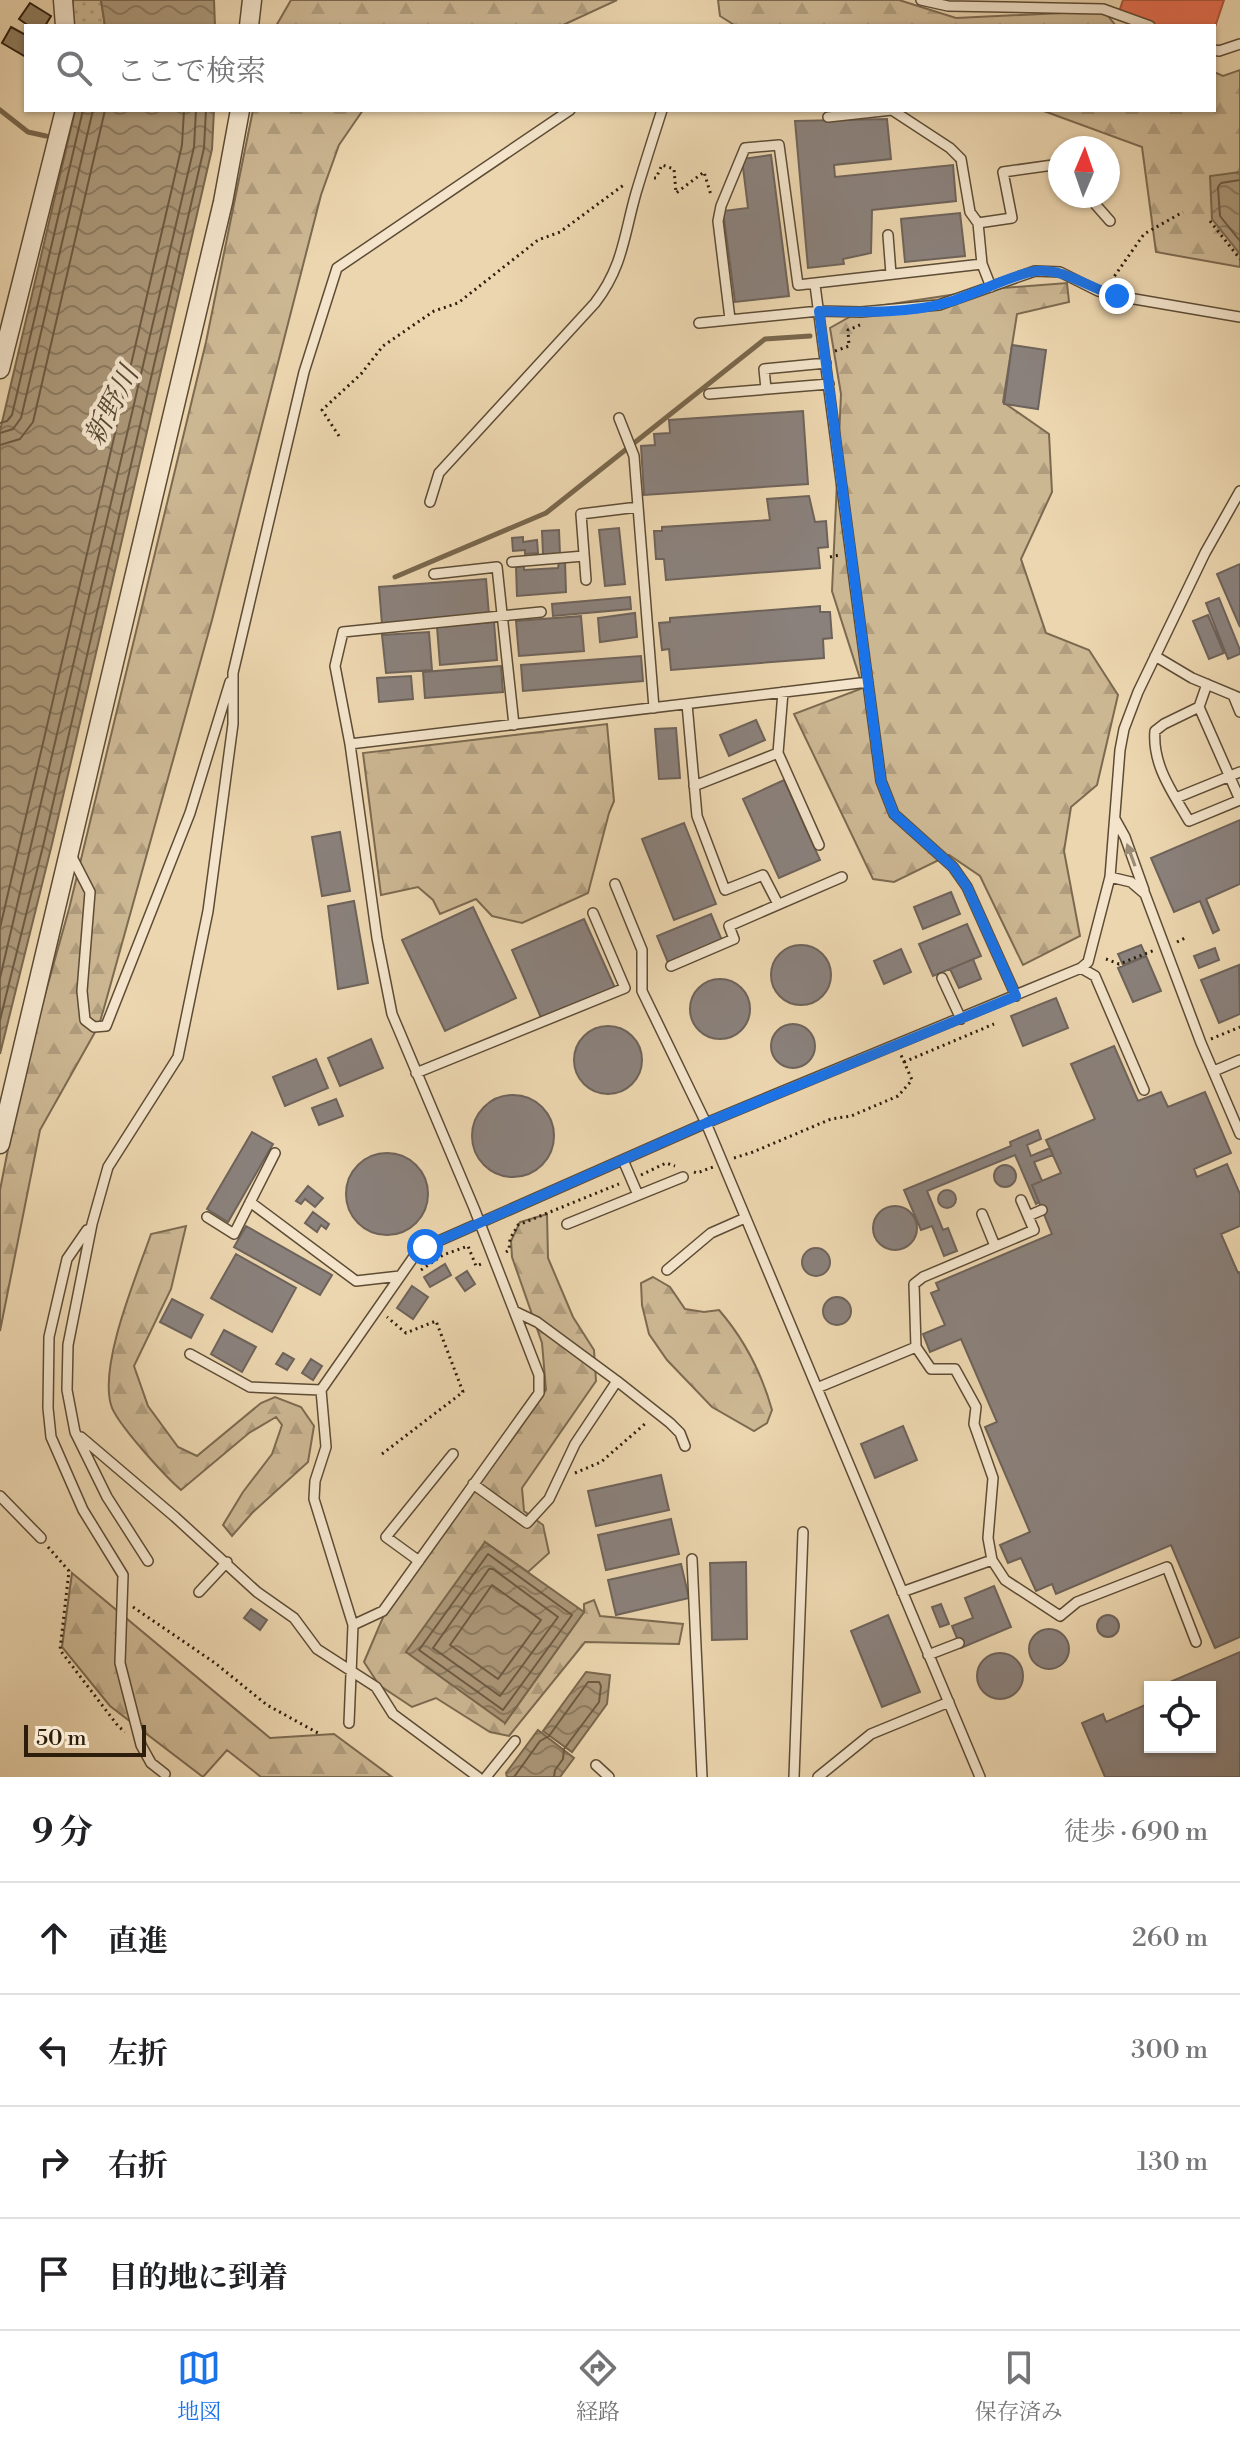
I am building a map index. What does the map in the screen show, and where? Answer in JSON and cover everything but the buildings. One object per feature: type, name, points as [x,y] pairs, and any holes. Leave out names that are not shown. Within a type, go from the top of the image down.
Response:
[{"type":"street","points":[[63,0],[65,24]]},
{"type":"street","points":[[249,24],[252,0]]},
{"type":"street","points":[[0,369],[64,112]]},
{"type":"street","points":[[0,1144],[220,217],[240,112]]},
{"type":"lane","points":[[921,0],[948,6],[1103,9],[1144,24]]},
{"type":"lane","points":[[1216,50],[1240,44]]},
{"type":"lane","points":[[69,850],[90,892],[82,991],[85,1020],[94,1027],[106,1026],[190,813],[233,673],[304,372],[337,268],[567,112]]},
{"type":"lane","points":[[430,502],[439,473],[610,284],[617,269],[661,112]]},
{"type":"lane","points":[[828,117],[874,112]]},
{"type":"lane","points":[[895,112],[950,148],[961,159],[970,212],[978,223],[982,264],[991,287]]},
{"type":"lane","points":[[730,319],[718,221],[745,148],[779,145],[798,285],[982,264]]},
{"type":"lane","points":[[978,223],[1012,218],[1003,172],[1048,166]]},
{"type":"lane","points":[[1099,208],[1110,221]]},
{"type":"lane","points":[[888,235],[891,274]]},
{"type":"lane","points":[[699,323],[819,311],[861,312],[939,305],[1035,271],[1060,272],[1098,291],[1117,296],[1240,317]]},
{"type":"lane","points":[[815,285],[881,781],[894,814],[953,867],[967,887],[1016,996]]},
{"type":"lane","points":[[766,389],[764,369],[826,363]]},
{"type":"lane","points":[[709,394],[829,384]]},
{"type":"lane","points":[[619,418],[634,456],[654,708]]},
{"type":"lane","points":[[349,1723],[353,1625],[314,1499],[315,1481],[326,1447],[321,1390],[415,1255],[425,1247],[706,1123],[1016,996],[1081,968],[1088,962],[1110,877],[1124,729],[1205,553],[1240,492]]},
{"type":"lane","points":[[586,580],[581,514],[638,507]]},
{"type":"lane","points":[[512,562],[584,556]]},
{"type":"lane","points":[[434,574],[497,567],[514,725]]},
{"type":"lane","points":[[353,1625],[383,1611],[539,1393],[539,1375],[392,1014],[377,938],[350,744],[335,666],[343,632],[541,612]]},
{"type":"lane","points":[[1155,656],[1237,697],[1240,712]]},
{"type":"lane","points":[[148,1561],[107,1497],[75,1432],[67,1390],[68,1345],[92,1224],[108,1167],[178,1057],[208,911],[233,724],[233,673]]},
{"type":"lane","points":[[350,744],[868,682]]},
{"type":"lane","points":[[1199,707],[1155,731],[1153,748],[1163,775],[1189,821],[1240,800],[1199,707],[1207,684]]},
{"type":"lane","points":[[783,692],[778,753],[819,845]]},
{"type":"lane","points":[[687,704],[697,816],[725,890],[763,875],[778,904]]},
{"type":"lane","points":[[694,786],[778,753]]},
{"type":"lane","points":[[1176,798],[1240,772]]},
{"type":"lane","points":[[1115,818],[1125,837],[1201,1043],[1240,1134]]},
{"type":"lane","points":[[671,966],[734,939],[729,926],[842,877]]},
{"type":"lane","points":[[1110,877],[1131,882],[1145,894]]},
{"type":"lane","points":[[615,884],[642,950],[642,991],[706,1123],[980,1777]]},
{"type":"lane","points":[[416,1073],[625,988],[593,913]]},
{"type":"lane","points":[[1081,968],[1095,976],[1144,1090]]},
{"type":"lane","points":[[942,978],[961,1019]]},
{"type":"lane","points":[[1214,1071],[1240,1060]]},
{"type":"lane","points":[[207,1217],[234,1234],[275,1153]]},
{"type":"lane","points":[[623,1160],[638,1195]]},
{"type":"lane","points":[[567,1224],[683,1177]]},
{"type":"lane","points":[[1021,1200],[1034,1230],[923,1277],[914,1284],[916,1347],[931,1369],[955,1369],[976,1407],[974,1424],[993,1478],[988,1538],[992,1560],[1005,1580],[1060,1616],[1077,1602],[1167,1567],[1196,1642]]},
{"type":"lane","points":[[250,1202],[356,1281],[400,1276]]},
{"type":"lane","points":[[1028,1216],[1042,1210]]},
{"type":"lane","points":[[982,1214],[995,1246]]},
{"type":"lane","points":[[667,1270],[711,1233],[745,1218]]},
{"type":"lane","points":[[92,1224],[67,1259],[49,1337],[49,1422],[51,1437],[83,1510],[123,1575],[120,1663],[141,1745],[151,1763],[165,1774]]},
{"type":"lane","points":[[514,1311],[537,1322],[617,1381],[670,1423],[680,1433],[685,1446]]},
{"type":"lane","points":[[817,1388],[916,1347]]},
{"type":"lane","points":[[190,1354],[250,1387],[321,1390]]},
{"type":"lane","points":[[473,1484],[527,1523],[549,1499],[575,1444],[617,1381]]},
{"type":"lane","points":[[75,1432],[227,1562],[257,1592],[294,1618],[317,1649],[376,1687],[393,1714],[478,1777]]},
{"type":"lane","points":[[419,1561],[386,1537],[453,1454]]},
{"type":"lane","points":[[0,1496],[41,1538]]},
{"type":"lane","points":[[794,1777],[803,1532]]},
{"type":"lane","points":[[692,1559],[702,1777]]},
{"type":"lane","points":[[902,1592],[992,1560]]},
{"type":"lane","points":[[199,1592],[227,1562]]},
{"type":"lane","points":[[928,1655],[959,1643]]},
{"type":"lane","points":[[818,1777],[871,1734],[949,1702]]},
{"type":"lane","points":[[486,1777],[515,1741]]},
{"type":"lane","points":[[596,1765],[609,1777]]},
{"type":"path","points":[[339,436],[322,410],[361,374],[383,346],[434,311],[458,303],[538,240],[560,232],[633,178],[656,178],[662,165],[674,169],[676,193],[704,172],[714,203],[721,206]]},
{"type":"path","points":[[1117,296],[1119,286],[1110,283],[1144,234],[1183,212]]},
{"type":"path","points":[[1210,221],[1240,259]]},
{"type":"path","points":[[1106,959],[1119,964],[1185,938]]},
{"type":"path","points":[[904,1062],[994,1024]]},
{"type":"path","points":[[1201,1043],[1240,1027]]},
{"type":"path","points":[[378,1309],[406,1333],[436,1321],[463,1392],[382,1454]]},
{"type":"path","points":[[561,1479],[601,1462],[646,1423]]},
{"type":"path","points":[[41,1538],[69,1571],[60,1650],[118,1726],[141,1745]]},
{"type":"path","points":[[124,1601],[215,1663],[267,1705],[318,1733]]},
{"type":"green space","points":[[73,0],[101,0],[105,24],[73,24]]},
{"type":"green space","points":[[291,0],[617,0],[565,24],[277,24]]},
{"type":"green space","points":[[718,0],[899,0],[956,18],[1104,11],[1114,24],[733,24],[720,16]]},
{"type":"green space","points":[[1240,70],[1240,267],[1156,252],[1142,147],[1120,139],[1120,136],[1112,136],[1046,112],[1216,112],[1216,73],[1223,76]]},
{"type":"green space","points":[[253,112],[362,112],[339,145],[321,195],[212,620],[99,1025],[40,1130],[0,1331],[0,1190],[23,1073],[69,909],[206,342]]},
{"type":"green space","points":[[1067,283],[1069,302],[1017,314],[1003,402],[1049,434],[1052,492],[1021,559],[1046,633],[1089,650],[1118,695],[1097,785],[1071,807],[1064,851],[1080,936],[1023,965],[980,876],[949,855],[894,882],[873,879],[794,714],[863,688],[832,591],[841,394],[830,328],[862,310],[878,306],[990,289]]},
{"type":"green space","points":[[607,724],[614,801],[588,893],[522,923],[492,916],[476,899],[440,914],[433,900],[418,887],[381,895],[363,753]]},
{"type":"green space","points":[[547,1214],[548,1258],[573,1317],[594,1350],[596,1381],[522,1488],[524,1511],[543,1525],[549,1553],[528,1572],[485,1542],[505,1723],[584,1612],[584,1604],[594,1600],[600,1616],[683,1624],[679,1644],[585,1642],[509,1736],[490,1732],[436,1698],[412,1707],[379,1685],[364,1662],[384,1615],[546,1390],[542,1343],[512,1257],[511,1241],[520,1222]]},
{"type":"green space","points":[[186,1226],[171,1289],[134,1366],[148,1406],[178,1447],[197,1456],[261,1403],[275,1397],[301,1407],[314,1426],[308,1462],[252,1513],[232,1536],[223,1525],[272,1454],[282,1425],[276,1417],[249,1433],[181,1490],[131,1436],[111,1405],[110,1366],[115,1343],[151,1234]]},
{"type":"green space","points":[[653,1277],[670,1287],[685,1309],[704,1312],[719,1310],[728,1321],[763,1382],[772,1410],[767,1423],[754,1431],[712,1407],[667,1360],[649,1334],[642,1305],[641,1283]]},
{"type":"green space","points":[[72,1573],[270,1738],[334,1734],[392,1777],[261,1777],[227,1750],[203,1777],[110,1706],[62,1647]]},
{"type":"water","points":[[101,0],[214,0],[215,24],[105,24]]},
{"type":"water","name":"新野川","points":[[75,112],[214,112],[212,149],[52,844],[0,1054],[0,431]]},
{"type":"water","points":[[1240,172],[1240,254],[1212,219],[1210,176]]},
{"type":"water","points":[[485,1542],[584,1612],[505,1723],[406,1652]]},
{"type":"water","points":[[586,1672],[610,1675],[607,1704],[572,1752],[543,1731]]},
{"type":"water","points":[[538,1730],[574,1758],[560,1777],[507,1777],[506,1773]]},
{"type":"waterway","points":[[0,110],[28,132],[46,136]]},
{"type":"waterway","points":[[395,577],[546,513],[765,339],[810,336]]},
{"type":"route","points":[[425,1247],[706,1123],[1016,996],[967,887],[953,867],[894,814],[881,781],[819,311],[861,312],[939,305],[1035,271],[1060,272],[1098,291],[1117,296]]}]
